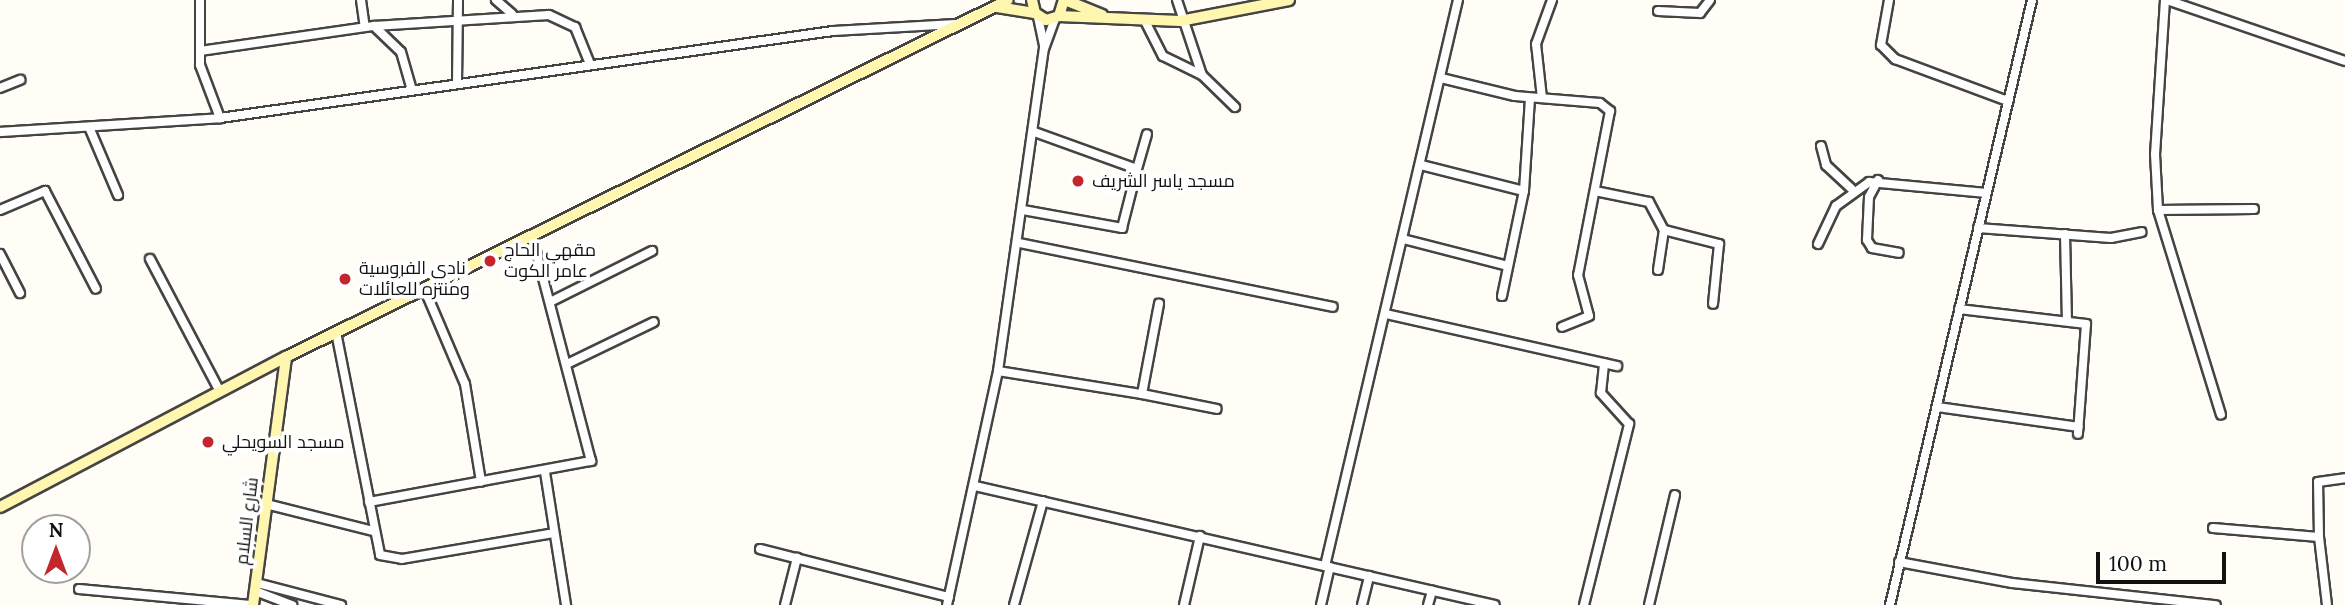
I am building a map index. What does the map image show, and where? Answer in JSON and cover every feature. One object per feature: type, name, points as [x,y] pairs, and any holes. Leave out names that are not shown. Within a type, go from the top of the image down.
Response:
[{"type":"main road","points":[[0,507],[286,357],[1008,0]]},
{"type":"main road","points":[[1032,0],[1036,15]]},
{"type":"main road","points":[[1057,17],[1064,0],[1118,20]]},
{"type":"main road","points":[[991,8],[1036,15],[1146,23],[1180,21],[1289,0]]},
{"type":"main road","name":"شارع السلام","points":[[253,605],[286,357]]},
{"type":"street","points":[[200,0],[200,51],[220,118]]},
{"type":"street","points":[[361,0],[370,27],[401,52],[412,90]]},
{"type":"street","points":[[457,84],[458,0]]},
{"type":"street","points":[[496,0],[512,15]]},
{"type":"street","points":[[1177,0],[1180,21],[1202,75]]},
{"type":"street","points":[[1321,605],[1458,0]]},
{"type":"street","points":[[1542,98],[1536,44],[1552,0]]},
{"type":"street","points":[[1658,11],[1700,13],[1710,0]]},
{"type":"street","points":[[1889,0],[1881,45],[1895,60],[2008,102]]},
{"type":"street","points":[[1890,605],[2032,0]]},
{"type":"street","points":[[2221,415],[2158,210],[2155,154],[2166,0],[2345,61]]},
{"type":"street","points":[[200,51],[370,27],[512,15],[562,18],[575,27],[590,64]]},
{"type":"street","points":[[1036,15],[1044,49]]},
{"type":"street","points":[[760,550],[948,601],[998,371],[1019,243],[1044,49],[1057,17]]},
{"type":"street","points":[[1146,23],[1163,56],[1202,75],[1235,107]]},
{"type":"street","points":[[0,132],[220,118],[833,31],[956,24]]},
{"type":"street","points":[[1441,78],[1531,98],[1600,103],[1610,111],[1578,275],[1588,316],[1562,327]]},
{"type":"street","points":[[0,89],[20,80]]},
{"type":"street","points":[[1502,296],[1524,191],[1531,98]]},
{"type":"street","points":[[89,127],[118,195]]},
{"type":"street","points":[[1034,132],[1137,169]]},
{"type":"street","points":[[1023,209],[1122,228],[1147,134]]},
{"type":"street","points":[[1821,146],[1826,165],[1852,189]]},
{"type":"street","points":[[1421,166],[1524,191]]},
{"type":"street","points":[[1818,244],[1836,206],[1852,189],[1878,180],[1986,192]]},
{"type":"street","points":[[1878,180],[1869,197],[1867,240],[1872,248],[1899,253]]},
{"type":"street","points":[[0,210],[45,191],[96,289]]},
{"type":"street","points":[[1595,191],[1649,202],[1664,230],[1658,270]]},
{"type":"street","points":[[2158,210],[2254,209]]},
{"type":"street","points":[[1978,228],[2111,238],[2141,232]]},
{"type":"street","points":[[1664,230],[1721,248],[1713,304]]},
{"type":"street","points":[[2065,234],[2067,320]]},
{"type":"street","points":[[369,502],[585,464],[592,455],[569,363],[532,236]]},
{"type":"street","points":[[1403,239],[1508,266]]},
{"type":"street","points":[[1019,243],[1334,307]]},
{"type":"street","points":[[552,301],[652,251]]},
{"type":"street","points":[[0,254],[20,293]]},
{"type":"street","points":[[150,258],[220,392]]},
{"type":"street","points":[[424,288],[466,384],[481,482]]},
{"type":"street","points":[[1142,394],[1159,304]]},
{"type":"street","points":[[1938,407],[2078,431],[2087,327],[2067,320],[1959,309]]},
{"type":"street","points":[[1386,313],[1617,366]]},
{"type":"street","points":[[569,363],[654,322]]},
{"type":"street","points":[[336,332],[378,552],[395,559],[554,533]]},
{"type":"street","points":[[1584,605],[1629,424],[1601,393],[1604,363]]},
{"type":"street","points":[[998,371],[1217,409]]},
{"type":"street","points":[[545,472],[566,605]]},
{"type":"street","points":[[2328,605],[2319,537],[2318,482],[2326,476],[2345,478]]},
{"type":"street","points":[[975,486],[1495,605]]},
{"type":"street","points":[[1649,605],[1675,495]]},
{"type":"street","points":[[1014,605],[1043,501]]},
{"type":"street","points":[[267,504],[373,531]]},
{"type":"street","points":[[2213,528],[2319,537]]},
{"type":"street","points":[[1184,605],[1200,536]]},
{"type":"street","points":[[785,605],[797,558]]},
{"type":"street","points":[[1899,562],[2024,584],[2216,605]]},
{"type":"street","points":[[1362,605],[1368,576]]},
{"type":"street","points":[[256,587],[292,605]]},
{"type":"street","points":[[256,587],[341,605]]},
{"type":"street","points":[[79,589],[253,605]]},
{"type":"street","points":[[1428,605],[1432,591]]},
{"type":"place","name":"مسجد ياسر الشريف","points":[[1078,181]]},
{"type":"place","name":"مقهي الحاج عامر الكوت","points":[[490,261]]},
{"type":"place","name":"نادي الفروسية ومنتزه للعائلات","points":[[345,279]]},
{"type":"place","name":"مسجد السويحلي","points":[[208,442]]}]
